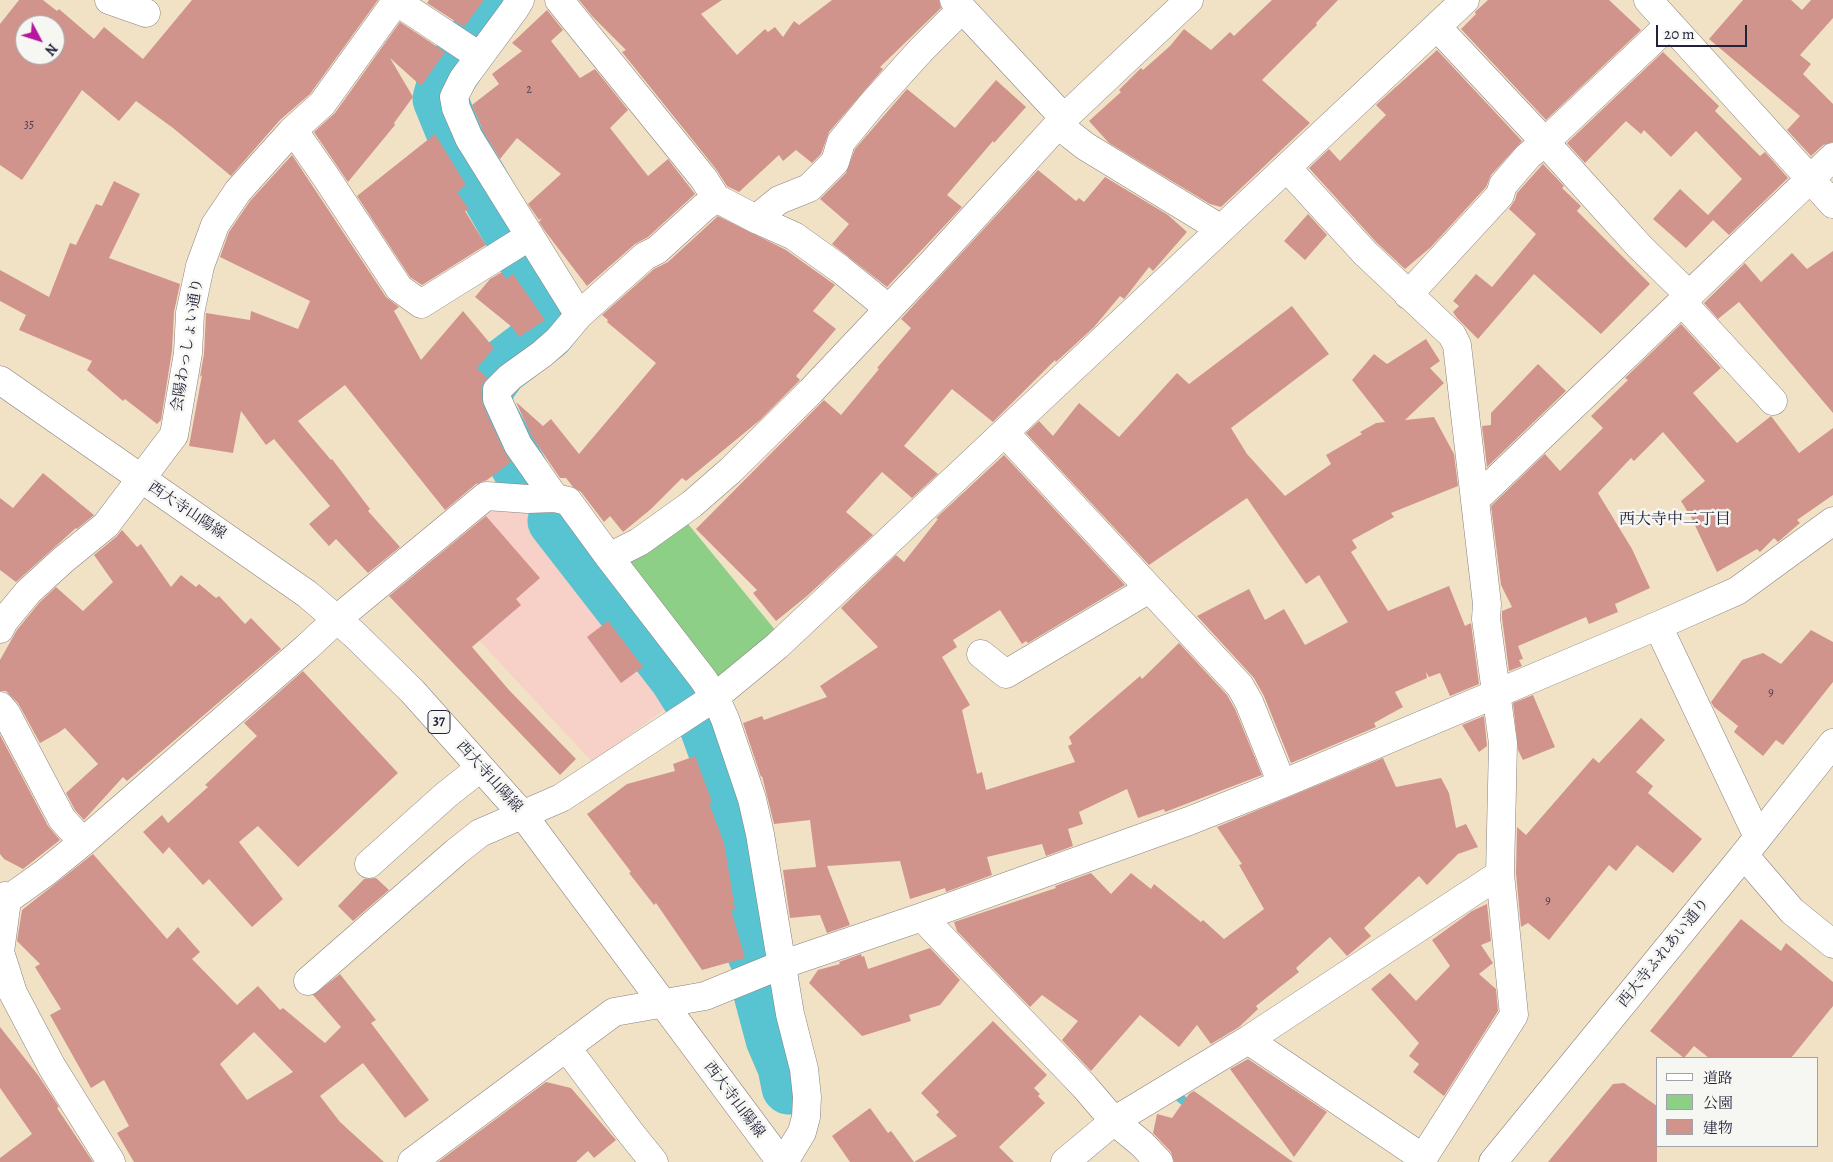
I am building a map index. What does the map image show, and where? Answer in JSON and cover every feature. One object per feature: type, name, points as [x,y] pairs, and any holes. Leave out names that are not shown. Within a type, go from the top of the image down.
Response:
[{"type":"street","points":[[109,0],[146,13]]},
{"type":"street","points":[[520,0],[463,79],[454,97],[456,108],[469,138],[579,315]]},
{"type":"street","points":[[559,0],[704,179],[716,198],[794,236],[840,269],[888,308]]},
{"type":"street","points":[[609,557],[639,542],[692,504],[731,470],[811,391],[1064,118],[1189,0]]},
{"type":"street","points":[[308,981],[480,833],[561,798],[715,697],[777,646],[1466,0]]},
{"type":"street","points":[[1648,0],[1833,204]]},
{"type":"street","points":[[397,1],[479,56]]},
{"type":"street","name":"会陽わっしょい通り","points":[[0,629],[28,592],[106,525],[174,435],[188,353],[190,313],[200,266],[215,225],[238,191],[292,132],[322,104],[397,1]]},
{"type":"street","points":[[758,220],[762,213],[779,200],[809,188],[825,172],[834,162],[842,142],[958,4],[1064,118],[1064,129],[1085,146],[1221,229]]},
{"type":"street","points":[[1408,295],[1500,195],[1503,185],[1528,156],[1670,24]]},
{"type":"street","points":[[1437,27],[1545,142],[1686,298],[1773,401]]},
{"type":"street","points":[[292,132],[301,141],[326,177],[400,288],[421,304],[530,236]]},
{"type":"street","points":[[1475,500],[1833,157]]},
{"type":"street","points":[[1248,1040],[1423,1158],[1514,1016],[1500,874],[1503,743],[1457,345],[1452,334],[1365,253],[1286,168]]},
{"type":"street","points":[[555,498],[518,445],[496,399],[497,390],[510,377],[558,340],[579,315],[645,256],[657,250],[716,198]]},
{"type":"street","name":"西大寺山陽線","points":[[0,380],[306,594],[337,619],[412,691],[523,815],[782,1162]]},
{"type":"street","points":[[1005,434],[1240,686],[1249,702],[1282,784]]},
{"type":"street","points":[[111,1162],[52,1067],[13,993],[0,952],[2,900],[46,872],[83,842],[337,619],[486,496],[528,499],[555,498],[568,501],[703,679],[715,697],[725,719],[752,799],[760,834],[781,965],[795,1038],[804,1069],[808,1097],[802,1132],[782,1162]]},
{"type":"street","points":[[412,1162],[614,1012],[705,996],[781,965],[922,917],[1179,824],[1282,784],[1658,626],[1737,590],[1833,521]]},
{"type":"street","points":[[981,654],[1006,674],[1149,589]]},
{"type":"street","points":[[1658,626],[1751,846],[1792,911],[1833,944]]},
{"type":"street","points":[[0,706],[6,713],[62,819],[83,842]]},
{"type":"street","name":"西大寺ふれあい通り","points":[[1493,1162],[1833,743]]},
{"type":"street","points":[[369,864],[446,795],[480,768]]},
{"type":"street","points":[[1065,1162],[1114,1121],[1248,1040],[1500,874]]},
{"type":"street","points":[[922,917],[1084,1086],[1114,1121],[1142,1144],[1159,1162]]},
{"type":"street","points":[[566,1047],[654,1162]]},
{"type":"shaded area","points":[[490,505],[533,511],[679,699],[592,762],[410,566]]},
{"type":"green space","points":[[684,519],[776,631],[716,681],[622,559]]},
{"type":"building","points":[[19,0],[43,0],[57,11],[59,9],[94,39],[104,27],[143,59],[192,0],[378,0],[310,94],[280,120],[231,176],[173,128],[136,101],[119,121],[82,90],[22,180],[0,165],[0,24]]},
{"type":"building","points":[[429,0],[484,0],[464,27],[427,3]]},
{"type":"building","points":[[579,0],[722,0],[701,14],[737,55],[765,29],[768,32],[775,27],[783,37],[794,21],[799,25],[832,0],[939,0],[941,8],[880,67],[883,69],[829,132],[821,154],[812,163],[796,150],[783,161],[779,155],[739,192],[727,186],[716,169],[622,52],[626,50]]},
{"type":"building","points":[[1272,0],[1338,0],[1316,23],[1317,25],[1262,80],[1310,123],[1221,207],[1210,204],[1109,143],[1089,121],[1121,92],[1119,90],[1141,68],[1143,70],[1170,46],[1184,29],[1211,50],[1230,32],[1234,36]]},
{"type":"building","points":[[1488,0],[1609,0],[1641,30],[1546,120],[1461,29]]},
{"type":"building","points":[[1743,0],[1791,0],[1802,10],[1811,0],[1833,0],[1833,18],[1800,55],[1811,64],[1803,74],[1833,104],[1833,142],[1823,145],[1811,156],[1787,130],[1800,116],[1709,39]]},
{"type":"building","points":[[547,10],[563,30],[551,41],[580,78],[595,69],[628,110],[610,128],[648,176],[668,159],[695,194],[648,237],[635,244],[587,286],[539,222],[542,218],[539,220],[528,204],[561,174],[517,138],[500,159],[483,131],[472,105],[499,84],[492,74],[522,51],[512,43]]},
{"type":"building","points":[[400,22],[445,52],[421,86],[390,58],[413,97],[394,123],[395,125],[348,182],[314,132],[335,113]]},
{"type":"building","points":[[1437,50],[1522,141],[1491,175],[1486,187],[1431,247],[1405,269],[1376,242],[1309,168],[1329,149],[1340,161],[1386,115],[1376,105]]},
{"type":"building","points":[[1663,52],[1719,106],[1715,111],[1760,156],[1765,152],[1788,178],[1729,235],[1713,220],[1686,248],[1653,219],[1680,189],[1708,215],[1742,179],[1696,131],[1671,157],[1644,130],[1641,134],[1626,121],[1585,163],[1567,143]]},
{"type":"building","points":[[996,80],[1026,107],[994,143],[993,141],[947,195],[962,207],[887,287],[832,244],[849,224],[820,199],[846,173],[855,149],[907,89],[955,128]]},
{"type":"building","points":[[435,134],[466,185],[457,192],[469,209],[465,211],[486,245],[422,285],[410,277],[357,196]]},
{"type":"building","points":[[292,155],[386,297],[399,307],[394,311],[421,360],[463,311],[494,348],[477,368],[487,378],[481,390],[483,405],[511,462],[487,480],[476,484],[445,510],[345,385],[298,421],[332,459],[370,509],[368,511],[400,547],[368,573],[336,539],[329,546],[309,524],[330,506],[274,439],[266,445],[241,411],[233,453],[189,446],[202,375],[200,377],[204,354],[206,313],[250,320],[251,311],[298,329],[310,301],[220,257],[229,232],[250,201]]},
{"type":"building","points":[[1543,164],[1564,186],[1562,188],[1581,206],[1577,211],[1650,284],[1601,334],[1534,274],[1478,339],[1453,312],[1459,306],[1453,301],[1476,274],[1492,287],[1536,234],[1509,209],[1517,193]]},
{"type":"building","points":[[1038,170],[1076,201],[1079,198],[1084,202],[1105,177],[1168,215],[1187,232],[1153,271],[1149,267],[1124,299],[1120,296],[1094,327],[1056,362],[1055,360],[993,422],[952,389],[904,446],[938,474],[912,498],[882,472],[846,512],[873,535],[807,596],[776,621],[753,593],[757,590],[696,529],[824,400],[841,415],[911,328],[901,319]]},
{"type":"building","points":[[114,181],[140,194],[109,258],[180,284],[174,312],[172,351],[161,420],[157,424],[125,399],[123,401],[87,370],[92,361],[19,330],[26,315],[0,301],[0,270],[49,297],[70,243],[76,245],[96,204],[102,206]]},
{"type":"building","points":[[1308,214],[1327,235],[1305,260],[1284,241]]},
{"type":"building","points":[[718,216],[786,250],[835,285],[813,311],[836,329],[796,376],[800,380],[760,420],[686,481],[682,478],[651,509],[623,532],[610,516],[604,522],[581,492],[573,487],[566,478],[560,478],[532,437],[516,402],[543,426],[551,419],[579,454],[656,363],[607,322],[608,320],[602,315],[654,269],[668,262]]},
{"type":"building","points":[[1833,251],[1833,413],[1739,302],[1718,319],[1704,303],[1745,263],[1761,282],[1792,253],[1807,269]]},
{"type":"building","points":[[502,272],[506,279],[513,274],[545,320],[519,337],[512,327],[475,297],[490,279]]},
{"type":"building","points":[[1292,306],[1329,354],[1231,428],[1247,454],[1285,496],[1331,464],[1326,455],[1362,434],[1360,432],[1376,423],[1385,422],[1352,380],[1374,354],[1387,364],[1426,339],[1440,361],[1430,368],[1444,383],[1405,420],[1434,417],[1454,454],[1458,486],[1391,513],[1394,517],[1352,540],[1357,548],[1351,552],[1388,611],[1449,586],[1465,626],[1471,623],[1479,684],[1450,696],[1440,673],[1429,677],[1426,672],[1427,678],[1395,692],[1403,707],[1374,723],[1376,727],[1291,763],[1264,696],[1254,678],[1197,616],[1249,589],[1265,620],[1284,609],[1305,645],[1348,622],[1319,575],[1306,584],[1247,498],[1149,565],[1026,433],[1039,421],[1053,436],[1079,403],[1119,437],[1177,373],[1189,384]]},
{"type":"building","points":[[1681,324],[1721,368],[1693,393],[1737,443],[1771,416],[1799,453],[1833,428],[1833,495],[1797,520],[1800,523],[1778,542],[1774,538],[1760,552],[1757,549],[1717,572],[1692,519],[1681,501],[1705,481],[1663,432],[1634,461],[1631,458],[1598,493],[1632,549],[1650,588],[1615,604],[1618,612],[1589,624],[1586,617],[1518,646],[1523,659],[1519,660],[1522,666],[1509,671],[1502,611],[1512,607],[1501,585],[1491,506],[1545,454],[1560,471],[1603,428],[1591,416],[1628,380],[1625,378]]},
{"type":"building","points":[[1538,364],[1566,391],[1487,467],[1482,426],[1491,425],[1491,413]]},
{"type":"building","points":[[1004,455],[1125,585],[1028,643],[1026,641],[1022,644],[1000,610],[953,640],[957,647],[942,657],[970,705],[962,710],[977,774],[982,772],[986,790],[1075,762],[1068,746],[1072,744],[1069,737],[1140,676],[1142,679],[1179,643],[1227,695],[1235,709],[1262,775],[1165,812],[1164,809],[1138,818],[1127,789],[1079,812],[1083,824],[1068,829],[1073,846],[1046,856],[1042,844],[987,857],[992,875],[946,892],[945,888],[910,899],[900,861],[827,866],[850,925],[827,933],[820,915],[790,918],[783,870],[816,867],[810,820],[774,824],[762,776],[743,723],[762,716],[764,720],[827,697],[820,686],[878,647],[841,608],[896,555],[904,562],[938,519],[936,518]]},
{"type":"building","points":[[43,473],[94,515],[76,528],[16,582],[0,570],[0,498],[13,508]]},
{"type":"building","points":[[486,516],[540,578],[516,599],[521,605],[472,647],[509,690],[576,759],[560,775],[389,596]]},
{"type":"building","points":[[122,530],[137,547],[141,544],[171,587],[181,575],[196,587],[199,584],[216,598],[219,596],[245,624],[251,618],[281,649],[127,781],[123,777],[84,820],[75,810],[66,793],[98,764],[65,728],[40,743],[18,703],[6,691],[0,691],[0,660],[17,630],[39,603],[56,587],[83,611],[113,582],[94,555]]},
{"type":"building","points":[[608,621],[643,667],[621,683],[587,637]]},
{"type":"building","points":[[1811,630],[1833,642],[1833,682],[1783,745],[1776,740],[1763,756],[1734,732],[1738,726],[1714,707],[1711,702],[1742,660],[1763,653],[1781,664]]},
{"type":"building","points":[[303,671],[398,773],[298,867],[258,826],[239,842],[283,899],[252,927],[209,879],[203,885],[169,847],[163,854],[143,832],[162,815],[168,823],[208,787],[205,785],[257,736],[244,723]]},
{"type":"building","points":[[1533,695],[1555,747],[1523,760],[1518,750],[1513,703]]},
{"type":"building","points":[[1484,716],[1487,746],[1479,752],[1462,725]]},
{"type":"building","points":[[1641,718],[1665,740],[1636,772],[1653,786],[1648,793],[1702,839],[1673,873],[1637,845],[1616,871],[1609,865],[1549,940],[1528,923],[1521,927],[1516,873],[1517,827],[1526,835],[1593,758],[1599,763]]},
{"type":"building","points":[[0,735],[48,826],[60,840],[23,869],[4,859],[0,854]]},
{"type":"building","points":[[695,756],[712,802],[709,803],[724,843],[735,909],[731,910],[745,958],[702,970],[656,903],[654,905],[629,873],[631,872],[587,814],[627,784],[675,771],[673,764]]},
{"type":"building","points":[[1383,758],[1396,787],[1441,778],[1449,793],[1456,828],[1466,824],[1478,847],[1458,854],[1427,885],[1419,876],[1364,928],[1371,936],[1347,956],[1330,937],[1296,968],[1299,972],[1256,1006],[1258,1009],[1239,1027],[1211,1044],[1197,1025],[1179,1047],[1140,1015],[1091,1071],[1062,1040],[1078,1021],[1042,995],[1030,1007],[957,931],[954,922],[1056,888],[1055,886],[1091,873],[1111,894],[1131,873],[1151,889],[1154,884],[1201,922],[1203,920],[1224,939],[1264,909],[1239,865],[1242,864],[1217,827]]},
{"type":"building","points":[[93,854],[167,939],[178,927],[200,952],[192,959],[237,1005],[258,986],[280,1010],[283,1008],[325,1043],[341,1027],[313,995],[340,974],[376,1020],[371,1023],[429,1100],[405,1118],[363,1063],[320,1096],[340,1122],[384,1162],[134,1162],[117,1133],[129,1126],[104,1080],[91,1088],[50,1015],[61,1009],[35,967],[40,964],[17,941],[22,910]],"holes":[[[254,1032],[293,1072],[247,1100],[220,1064]]]},
{"type":"building","points":[[376,878],[389,890],[353,921],[338,906],[364,879]]},
{"type":"building","points":[[1487,904],[1491,941],[1481,945],[1493,963],[1479,974],[1496,989],[1498,1011],[1444,1096],[1413,1072],[1419,1064],[1409,1056],[1419,1043],[1371,989],[1390,973],[1416,1001],[1450,966],[1432,940],[1472,911]]},
{"type":"building","points":[[1741,919],[1781,951],[1786,943],[1833,982],[1833,1006],[1792,1057],[1708,1057],[1694,1046],[1683,1057],[1650,1031]]},
{"type":"building","points":[[930,948],[960,980],[940,1005],[909,1015],[911,1021],[862,1036],[809,983],[818,970],[840,964],[839,962],[861,954],[862,957],[864,956],[868,969]]},
{"type":"building","points":[[993,1021],[1047,1075],[1034,1088],[1040,1094],[1038,1096],[1045,1103],[999,1147],[1014,1162],[914,1162],[957,1136],[936,1115],[939,1112],[921,1093]]},
{"type":"building","points":[[0,1027],[38,1075],[59,1107],[57,1108],[93,1162],[0,1162],[0,1158],[32,1134],[0,1088]]},
{"type":"building","points":[[1248,1059],[1327,1112],[1294,1157],[1230,1069]]},
{"type":"building","points":[[546,1082],[571,1088],[616,1140],[594,1158],[588,1151],[576,1162],[438,1162]]},
{"type":"building","points":[[1624,1083],[1656,1105],[1657,1162],[1548,1162],[1613,1084]]},
{"type":"building","points":[[1194,1091],[1293,1162],[1174,1162],[1171,1152],[1153,1133],[1157,1114],[1172,1118],[1189,1094]]},
{"type":"building","points":[[870,1108],[888,1133],[891,1131],[914,1162],[850,1162],[832,1136]]},
{"type":"waterway","points":[[471,44],[502,0]]},
{"type":"waterway","points":[[464,54],[444,85],[440,99],[456,138],[513,237]]},
{"type":"waterway","points":[[521,252],[556,309],[555,323],[547,333],[501,368],[487,387],[485,406],[523,475]]},
{"type":"waterway","points":[[555,521],[677,678],[689,697]]},
{"type":"waterway","points":[[707,727],[716,752],[732,813],[755,955]]},
{"type":"waterway","points":[[760,990],[773,1039],[785,1067],[789,1087]]},
{"type":"waterway","points":[[1180,1098],[1193,1108]]},
{"type":"district","name":"西大寺中二丁目","points":[[1675,520]]}]
